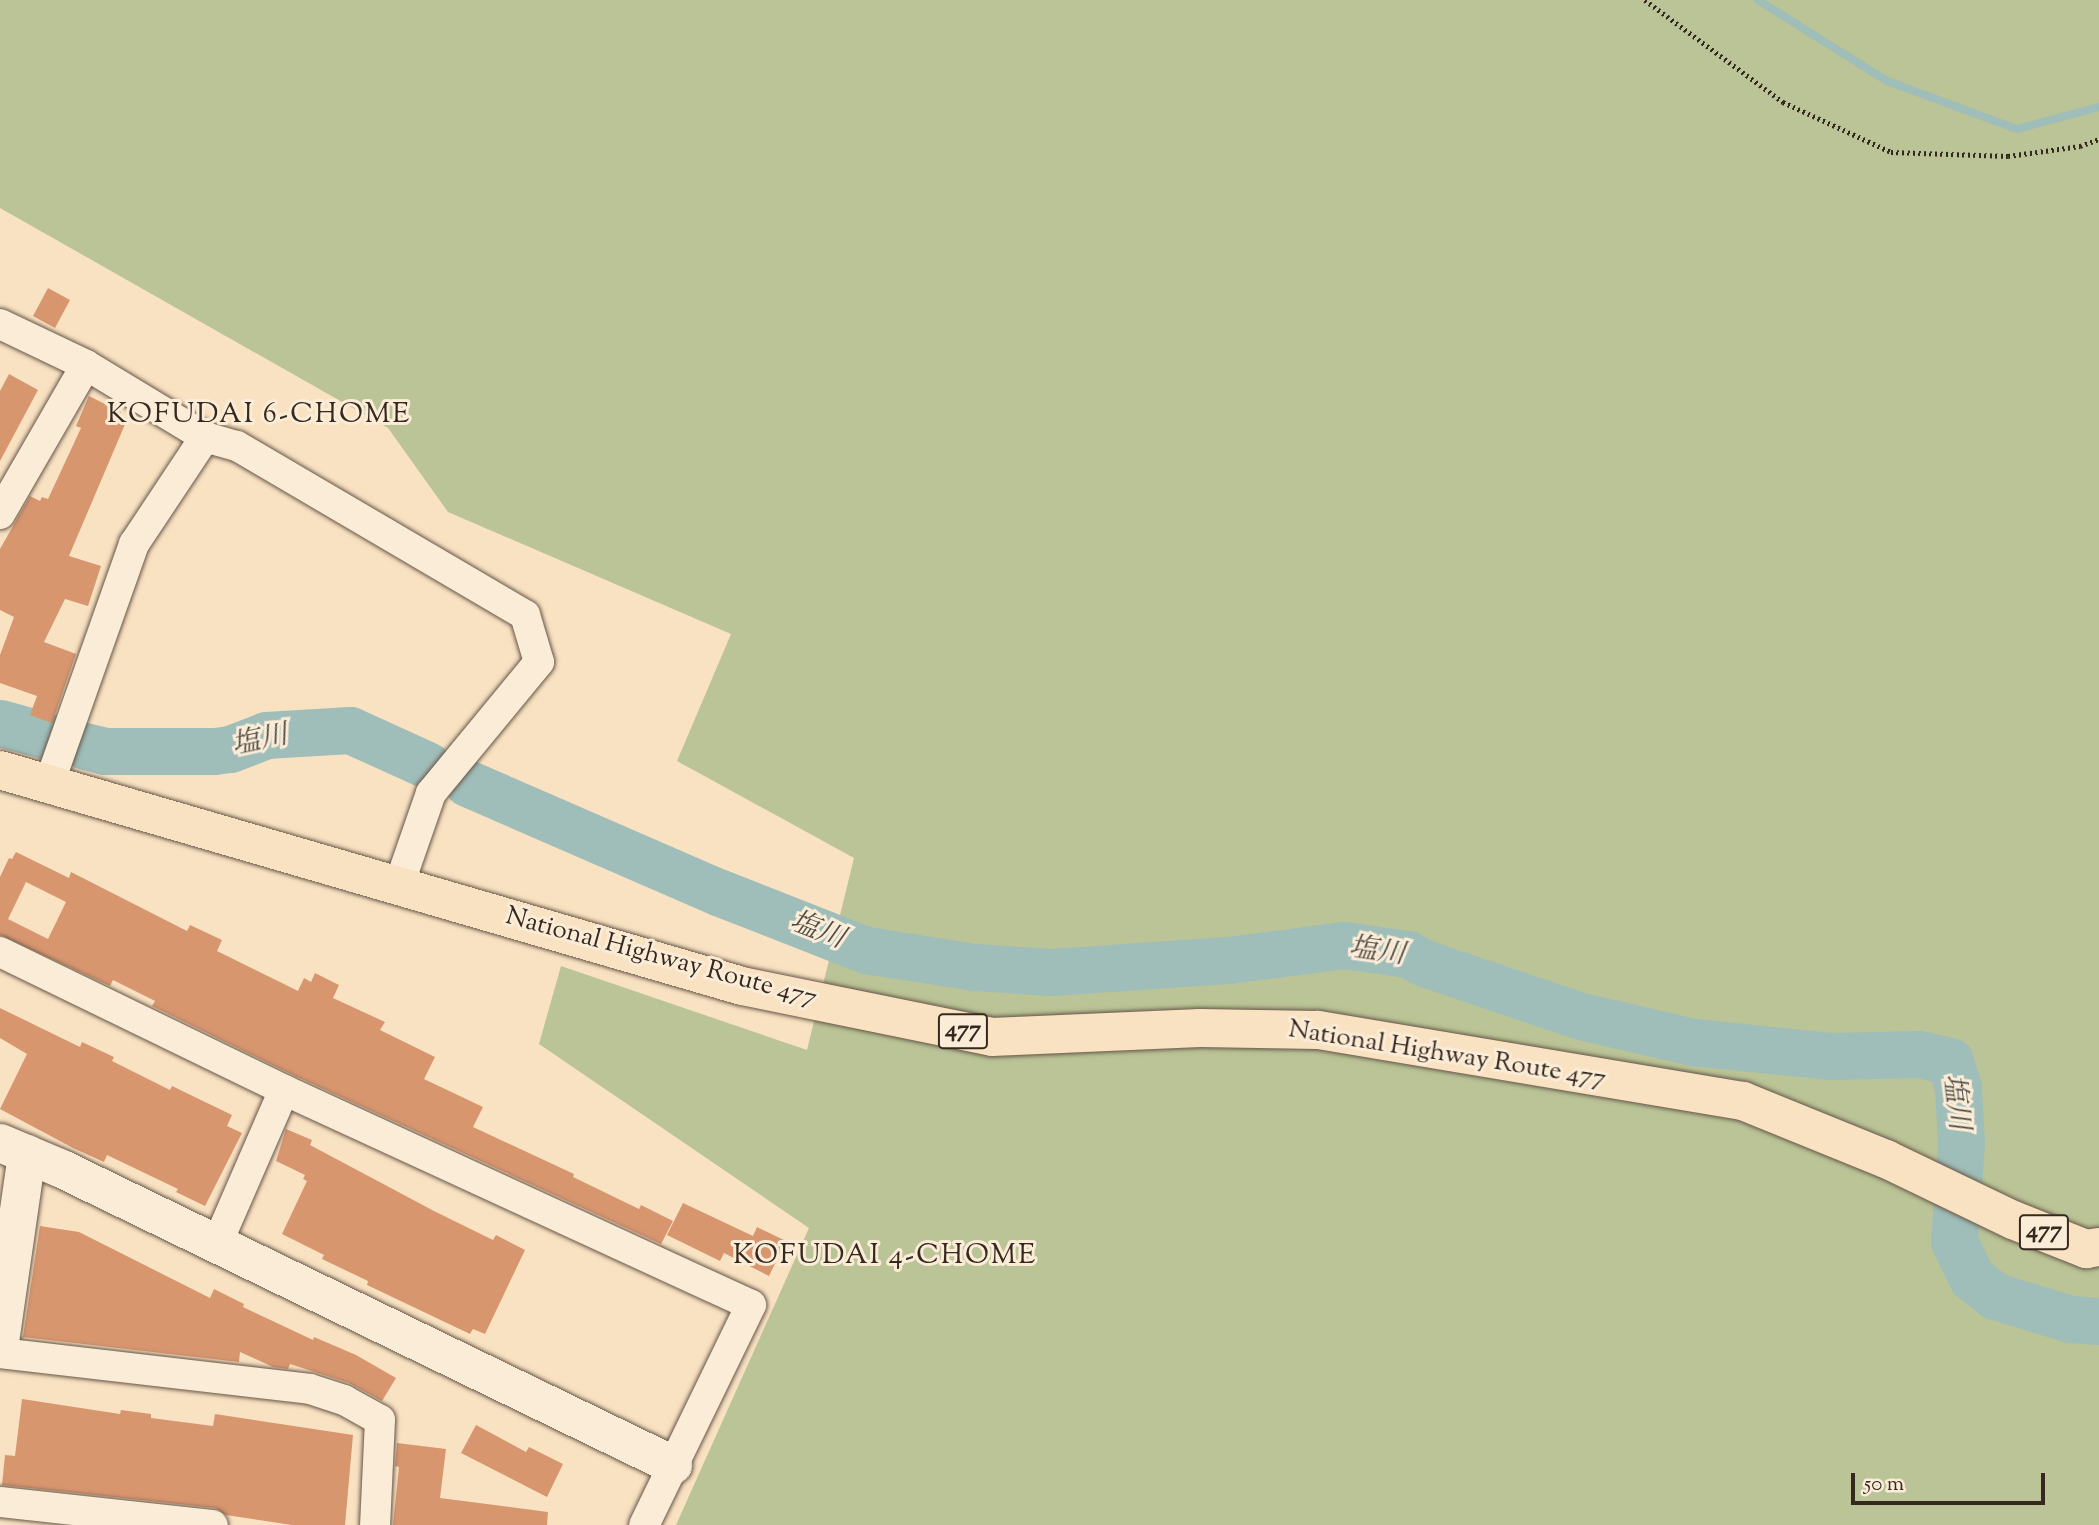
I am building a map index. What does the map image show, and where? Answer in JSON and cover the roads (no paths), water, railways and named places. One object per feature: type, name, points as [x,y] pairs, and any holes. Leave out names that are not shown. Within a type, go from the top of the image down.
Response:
[{"type":"highway","name":"National Highway Route 477","points":[[0,770],[742,986],[992,1037],[1200,1028],[1318,1030],[1743,1101],[1886,1159],[1990,1209],[2086,1249],[2099,1247]]},
{"type":"street","points":[[0,324],[86,365],[205,437],[237,446],[525,615],[539,662],[431,793],[399,885]]},
{"type":"street","points":[[0,514],[86,365]]},
{"type":"street","points":[[49,784],[134,544],[205,437]]},
{"type":"street","points":[[0,953],[284,1090],[751,1305],[644,1525]]},
{"type":"street","points":[[216,1244],[284,1090]]},
{"type":"street","points":[[0,1342],[13,1149],[673,1465]]},
{"type":"street","points":[[0,1353],[310,1389],[344,1400],[380,1420],[375,1525]]},
{"type":"street","points":[[0,1502],[213,1525]]},
{"type":"waterway","points":[[1758,0],[1887,81],[2017,129],[2099,107]]},
{"type":"waterway","name":"塩川","points":[[0,723],[44,735]]},
{"type":"waterway","name":"塩川","points":[[85,746],[105,751],[214,751],[230,749],[266,735],[350,730],[427,765]]},
{"type":"waterway","name":"塩川","points":[[467,783],[718,892],[866,950],[974,967],[1051,972],[1229,960],[1344,945],[1407,954],[1427,964],[1581,1016],[1693,1042],[1832,1056],[1919,1054],[1950,1061],[1958,1088],[1961,1143],[1954,1241],[1972,1278],[1995,1296],[2070,1319],[2099,1321]]},
{"type":"district","name":"KOFUDAI 6-CHOME","points":[[259,415]]},
{"type":"district","name":"KOFUDAI 4-CHOME","points":[[885,1256]]}]
